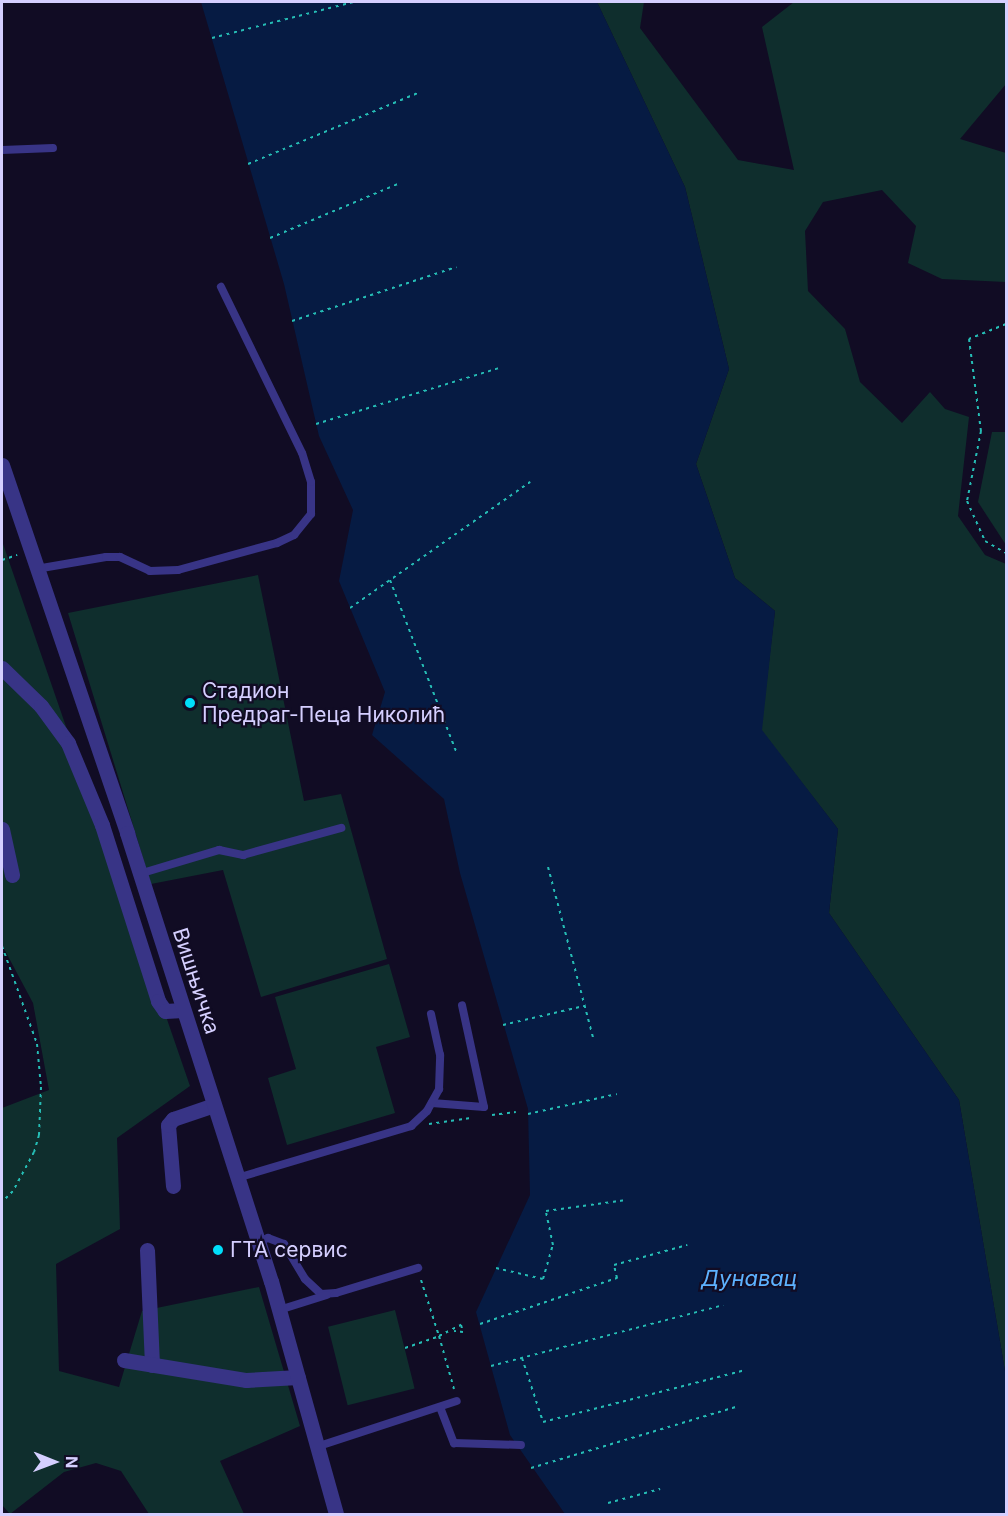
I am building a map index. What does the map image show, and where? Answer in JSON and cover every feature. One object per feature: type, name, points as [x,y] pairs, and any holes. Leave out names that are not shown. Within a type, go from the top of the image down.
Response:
[{"type":"street","name":"Вишњичка","points":[[2,465],[34,570],[140,874],[258,1242],[336,1515]]},
{"type":"street","points":[[2,668],[41,706],[68,743],[102,825],[158,1001],[165,1011],[183,1010]]},
{"type":"street","points":[[2,829],[12,875]]},
{"type":"street","points":[[174,1186],[168,1125],[214,1105]]},
{"type":"street","points":[[147,1250],[152,1365]]},
{"type":"street","points":[[124,1360],[246,1380],[298,1377]]},
{"type":"lane","points":[[2,150],[53,148]]},
{"type":"lane","points":[[34,570],[106,557],[120,557],[150,571],[177,570],[278,543],[294,535],[311,514],[311,482],[302,453],[221,287]]},
{"type":"lane","points":[[140,874],[219,850],[243,855],[341,828]]},
{"type":"lane","points":[[432,1102],[484,1107],[462,1005]]},
{"type":"lane","points":[[236,1178],[411,1126],[432,1102],[441,1070],[431,1014]]},
{"type":"lane","points":[[258,1242],[268,1238],[284,1244],[314,1290],[329,1295]]},
{"type":"lane","points":[[279,1310],[418,1268]]},
{"type":"lane","points":[[316,1447],[458,1401]]},
{"type":"lane","points":[[440,1407],[454,1443],[520,1445]]},
{"type":"path","points":[[212,38],[353,2]]},
{"type":"path","points":[[248,164],[418,93]]},
{"type":"path","points":[[270,238],[398,184]]},
{"type":"path","points":[[292,321],[456,267]]},
{"type":"path","points":[[1006,324],[969,339],[981,431],[967,501],[985,541],[1006,553]]},
{"type":"path","points":[[316,424],[499,368]]},
{"type":"path","points":[[350,608],[530,482]]},
{"type":"path","points":[[2,560],[28,552]]},
{"type":"path","points":[[390,580],[457,754]]},
{"type":"path","points":[[549,867],[593,1037]]},
{"type":"path","points":[[2,946],[37,1044],[42,1088],[39,1135],[34,1152],[13,1191],[2,1202]]},
{"type":"path","points":[[503,1024],[584,1006]]},
{"type":"path","points":[[528,1114],[617,1094]]},
{"type":"path","points":[[411,1126],[516,1112]]},
{"type":"path","points":[[496,1268],[543,1279],[553,1245],[546,1210],[626,1200]]},
{"type":"path","points":[[480,1324],[617,1278],[614,1265],[687,1245]]},
{"type":"path","points":[[418,1268],[458,1401]]},
{"type":"path","points":[[491,1366],[723,1305]]},
{"type":"path","points":[[454,1331],[464,1333],[460,1320]]},
{"type":"path","points":[[405,1348],[454,1331],[461,1325]]},
{"type":"path","points":[[522,1358],[543,1422],[745,1370]]},
{"type":"path","points":[[531,1468],[739,1406]]},
{"type":"path","points":[[608,1503],[660,1489]]},
{"type":"green space","points":[[597,2],[644,2],[640,28],[738,160],[794,170],[762,27],[794,2],[1006,2],[1006,84],[960,139],[1006,153],[1006,282],[942,279],[908,263],[916,226],[882,190],[823,202],[805,231],[808,291],[845,329],[860,382],[902,423],[930,392],[945,409],[969,417],[958,516],[985,555],[1006,564],[1006,1377],[959,1100],[829,913],[838,829],[761,730],[775,611],[735,578],[696,464],[729,369],[685,187]]},
{"type":"green space","points":[[992,432],[1006,432],[1006,545],[978,502]]},
{"type":"green space","points":[[2,541],[190,1086],[117,1138],[120,1229],[56,1264],[59,1371],[119,1387],[142,1311],[259,1287],[300,1426],[220,1461],[244,1514],[149,1514],[121,1471],[96,1463],[64,1472],[10,1514],[2,1505],[2,1108],[49,1090],[33,1003],[2,945]]},
{"type":"green space","name":"Стадион Предраг-Пеца Николић","points":[[258,575],[304,801],[341,794],[387,959],[261,997],[223,870],[151,884],[68,613]]},
{"type":"green space","points":[[389,964],[410,1037],[376,1047],[395,1113],[287,1145],[268,1078],[296,1069],[275,997]]},
{"type":"green space","points":[[395,1310],[415,1389],[348,1405],[328,1327]]},
{"type":"water","name":"Дунавац","points":[[201,2],[597,2],[685,187],[729,369],[696,464],[735,578],[775,611],[762,730],[838,829],[829,913],[959,1100],[1006,1377],[1006,1514],[565,1514],[510,1435],[476,1312],[530,1195],[528,1109],[460,873],[444,799],[372,735],[385,692],[339,581],[353,510],[319,436],[284,284]]},
{"type":"place","name":"Стадион Предраг-Пеца Николић","points":[[190,703]]},
{"type":"place","name":"ГТА сервис","points":[[218,1250]]}]
